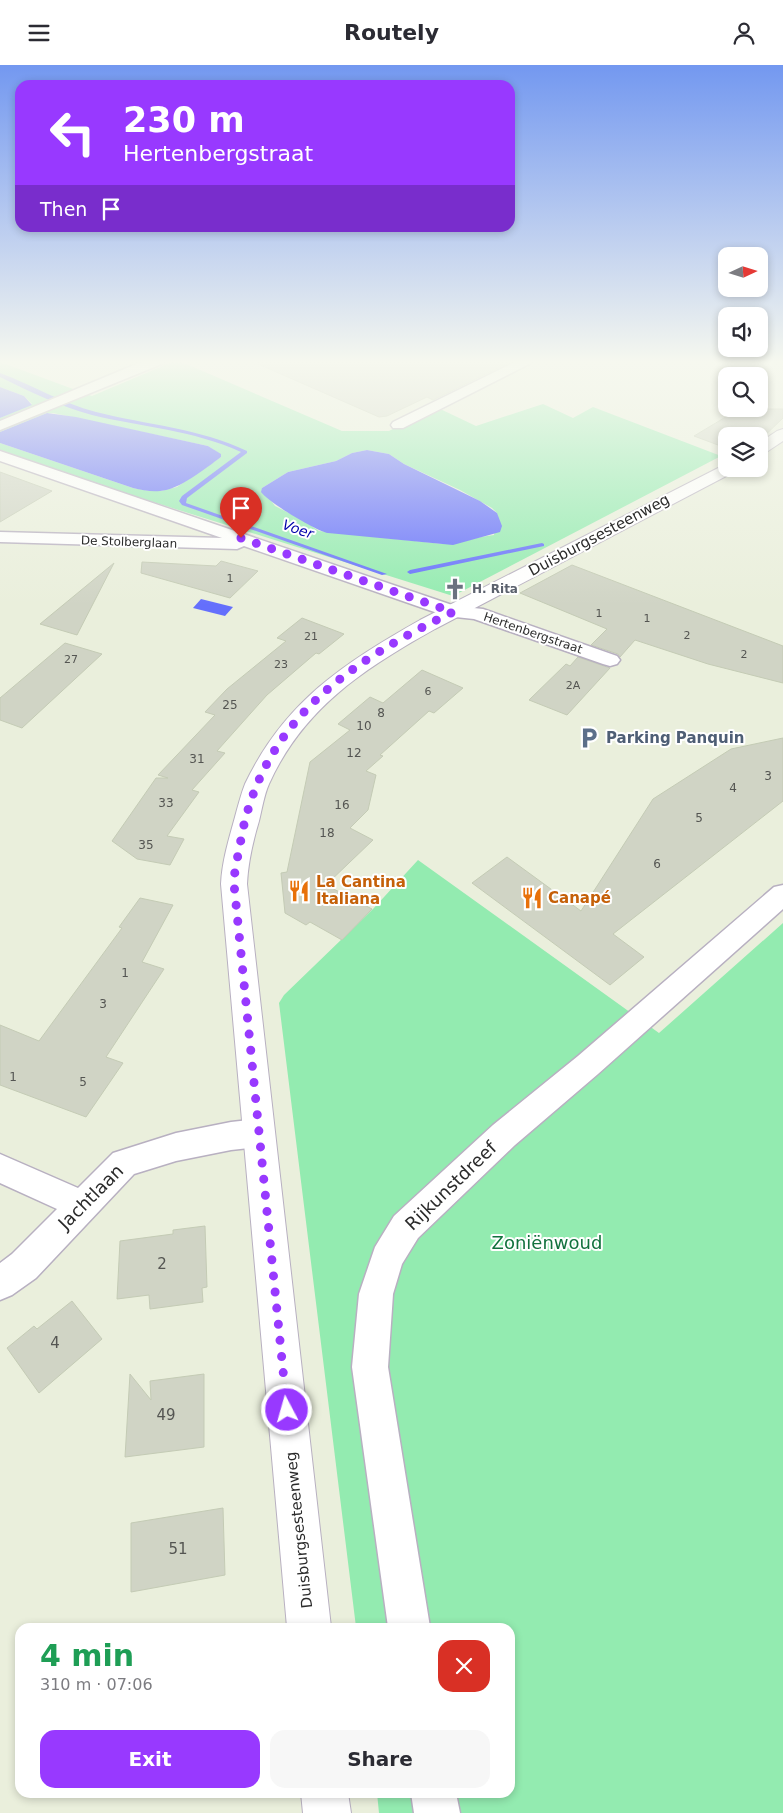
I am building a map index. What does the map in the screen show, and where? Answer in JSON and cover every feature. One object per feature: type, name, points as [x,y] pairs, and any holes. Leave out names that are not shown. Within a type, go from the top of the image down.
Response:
[{"type":"street","name":"Hertenbergstraat","points":[[0,456],[453,612],[476,613],[610,660]]},
{"type":"street","name":"Duisburgsesteenweg","points":[[309,1623],[234,879],[246,812],[266,763],[292,725],[349,670],[378,652],[718,473]]},
{"type":"street","name":"De Stolberglaan","points":[[0,537],[258,544]]},
{"type":"street","name":"Rijkunstdreef","points":[[408,1623],[370,1367],[376,1294],[387,1258],[406,1227],[504,1135],[588,1065],[783,894]]},
{"type":"street","name":"Jachtlaan","points":[[0,1283],[24,1266],[124,1163],[176,1147],[231,1136],[259,1133]]},
{"type":"street","points":[[0,1168],[82,1205]]},
{"type":"street","points":[[326,1798],[328,1813]]},
{"type":"street","points":[[435,1798],[437,1813]]},
{"type":"green space","points":[[187,442],[683,442],[718,455],[718,458],[453,596],[0,454],[0,443],[133,488],[150,491],[161,491],[177,487],[221,457],[220,454],[208,446]],"holes":[[[367,450],[389,454],[404,464],[460,490],[492,508],[497,513],[494,535],[443,544],[319,531],[301,519],[275,506],[262,488],[288,472],[336,461],[352,453]]]},
{"type":"green space","name":"Zoniënwoud","points":[[418,860],[659,1033],[783,923],[783,1813],[379,1813],[378,1798],[515,1798],[515,1623],[356,1623],[279,1003],[284,995],[373,909]]},
{"type":"shaded area","points":[[188,442],[208,446],[221,454],[221,457],[184,483],[167,490],[153,491],[133,488],[0,443]]},
{"type":"shaded area","points":[[367,450],[389,454],[404,464],[480,501],[497,513],[502,526],[500,532],[453,545],[328,533],[293,516],[265,497],[261,492],[262,488],[288,472],[336,461],[352,453]]},
{"type":"shaded area","points":[[201,599],[233,607],[225,616],[193,608]]},
{"type":"building","points":[[709,442],[718,442],[718,445]]},
{"type":"building","points":[[0,472],[52,491],[0,522]]},
{"type":"building","points":[[221,561],[258,571],[230,598],[141,573],[142,562],[216,566]]},
{"type":"building","points":[[114,563],[77,635],[40,624]]},
{"type":"building","points":[[572,565],[783,646],[783,683],[708,664],[635,640],[620,657],[618,654],[591,645],[607,629],[520,593]]},
{"type":"building","points":[[302,618],[344,634],[319,654],[316,653],[267,695],[217,751],[225,753],[192,790],[199,792],[167,836],[184,839],[170,865],[137,859],[112,841],[156,778],[168,778],[158,775],[215,715],[205,712],[227,689],[286,641],[277,638]]},
{"type":"building","points":[[65,643],[102,654],[22,728],[0,720],[0,698]]},
{"type":"building","points":[[578,657],[610,668],[567,715],[529,700],[566,664],[570,666]]},
{"type":"building","points":[[422,670],[463,688],[434,713],[429,711],[380,755],[383,756],[366,771],[376,775],[368,810],[350,828],[373,840],[326,885],[372,909],[342,940],[310,922],[306,925],[285,913],[281,873],[287,872],[310,762],[350,730],[338,724],[370,697],[383,703]]},
{"type":"building","points":[[783,738],[783,801],[613,934],[644,957],[610,985],[472,883],[507,857],[581,911],[653,799],[731,749]]},
{"type":"building","points":[[140,898],[173,905],[142,962],[164,969],[106,1057],[123,1063],[86,1117],[0,1085],[0,1025],[39,1041],[122,928],[119,927]]},
{"type":"building","points":[[205,1226],[207,1287],[202,1288],[203,1302],[150,1309],[149,1295],[117,1299],[120,1241],[173,1234],[173,1230]]},
{"type":"building","points":[[72,1301],[102,1339],[39,1393],[7,1348],[34,1326],[37,1329]]},
{"type":"building","points":[[130,1374],[151,1400],[150,1381],[204,1374],[204,1447],[125,1457]]},
{"type":"building","points":[[223,1508],[225,1575],[131,1592],[131,1523]]},
{"type":"waterway","name":"Voer","points":[[220,442],[245,452],[184,497],[182,501],[184,504],[384,574]]},
{"type":"waterway","name":"Voer","points":[[410,572],[542,545]]},
{"type":"place","name":"H. Rita","points":[[455,589]]},
{"type":"place","name":"Parking Panquin","points":[[589,738]]},
{"type":"place","name":"La Cantina Italiana","points":[[299,891]]},
{"type":"place","name":"Canapé","points":[[532,898]]},
{"type":"route","points":[[241,538],[453,612],[403,637],[349,670],[320,696],[292,725],[266,763],[246,812],[234,884],[287,1410]]}]
